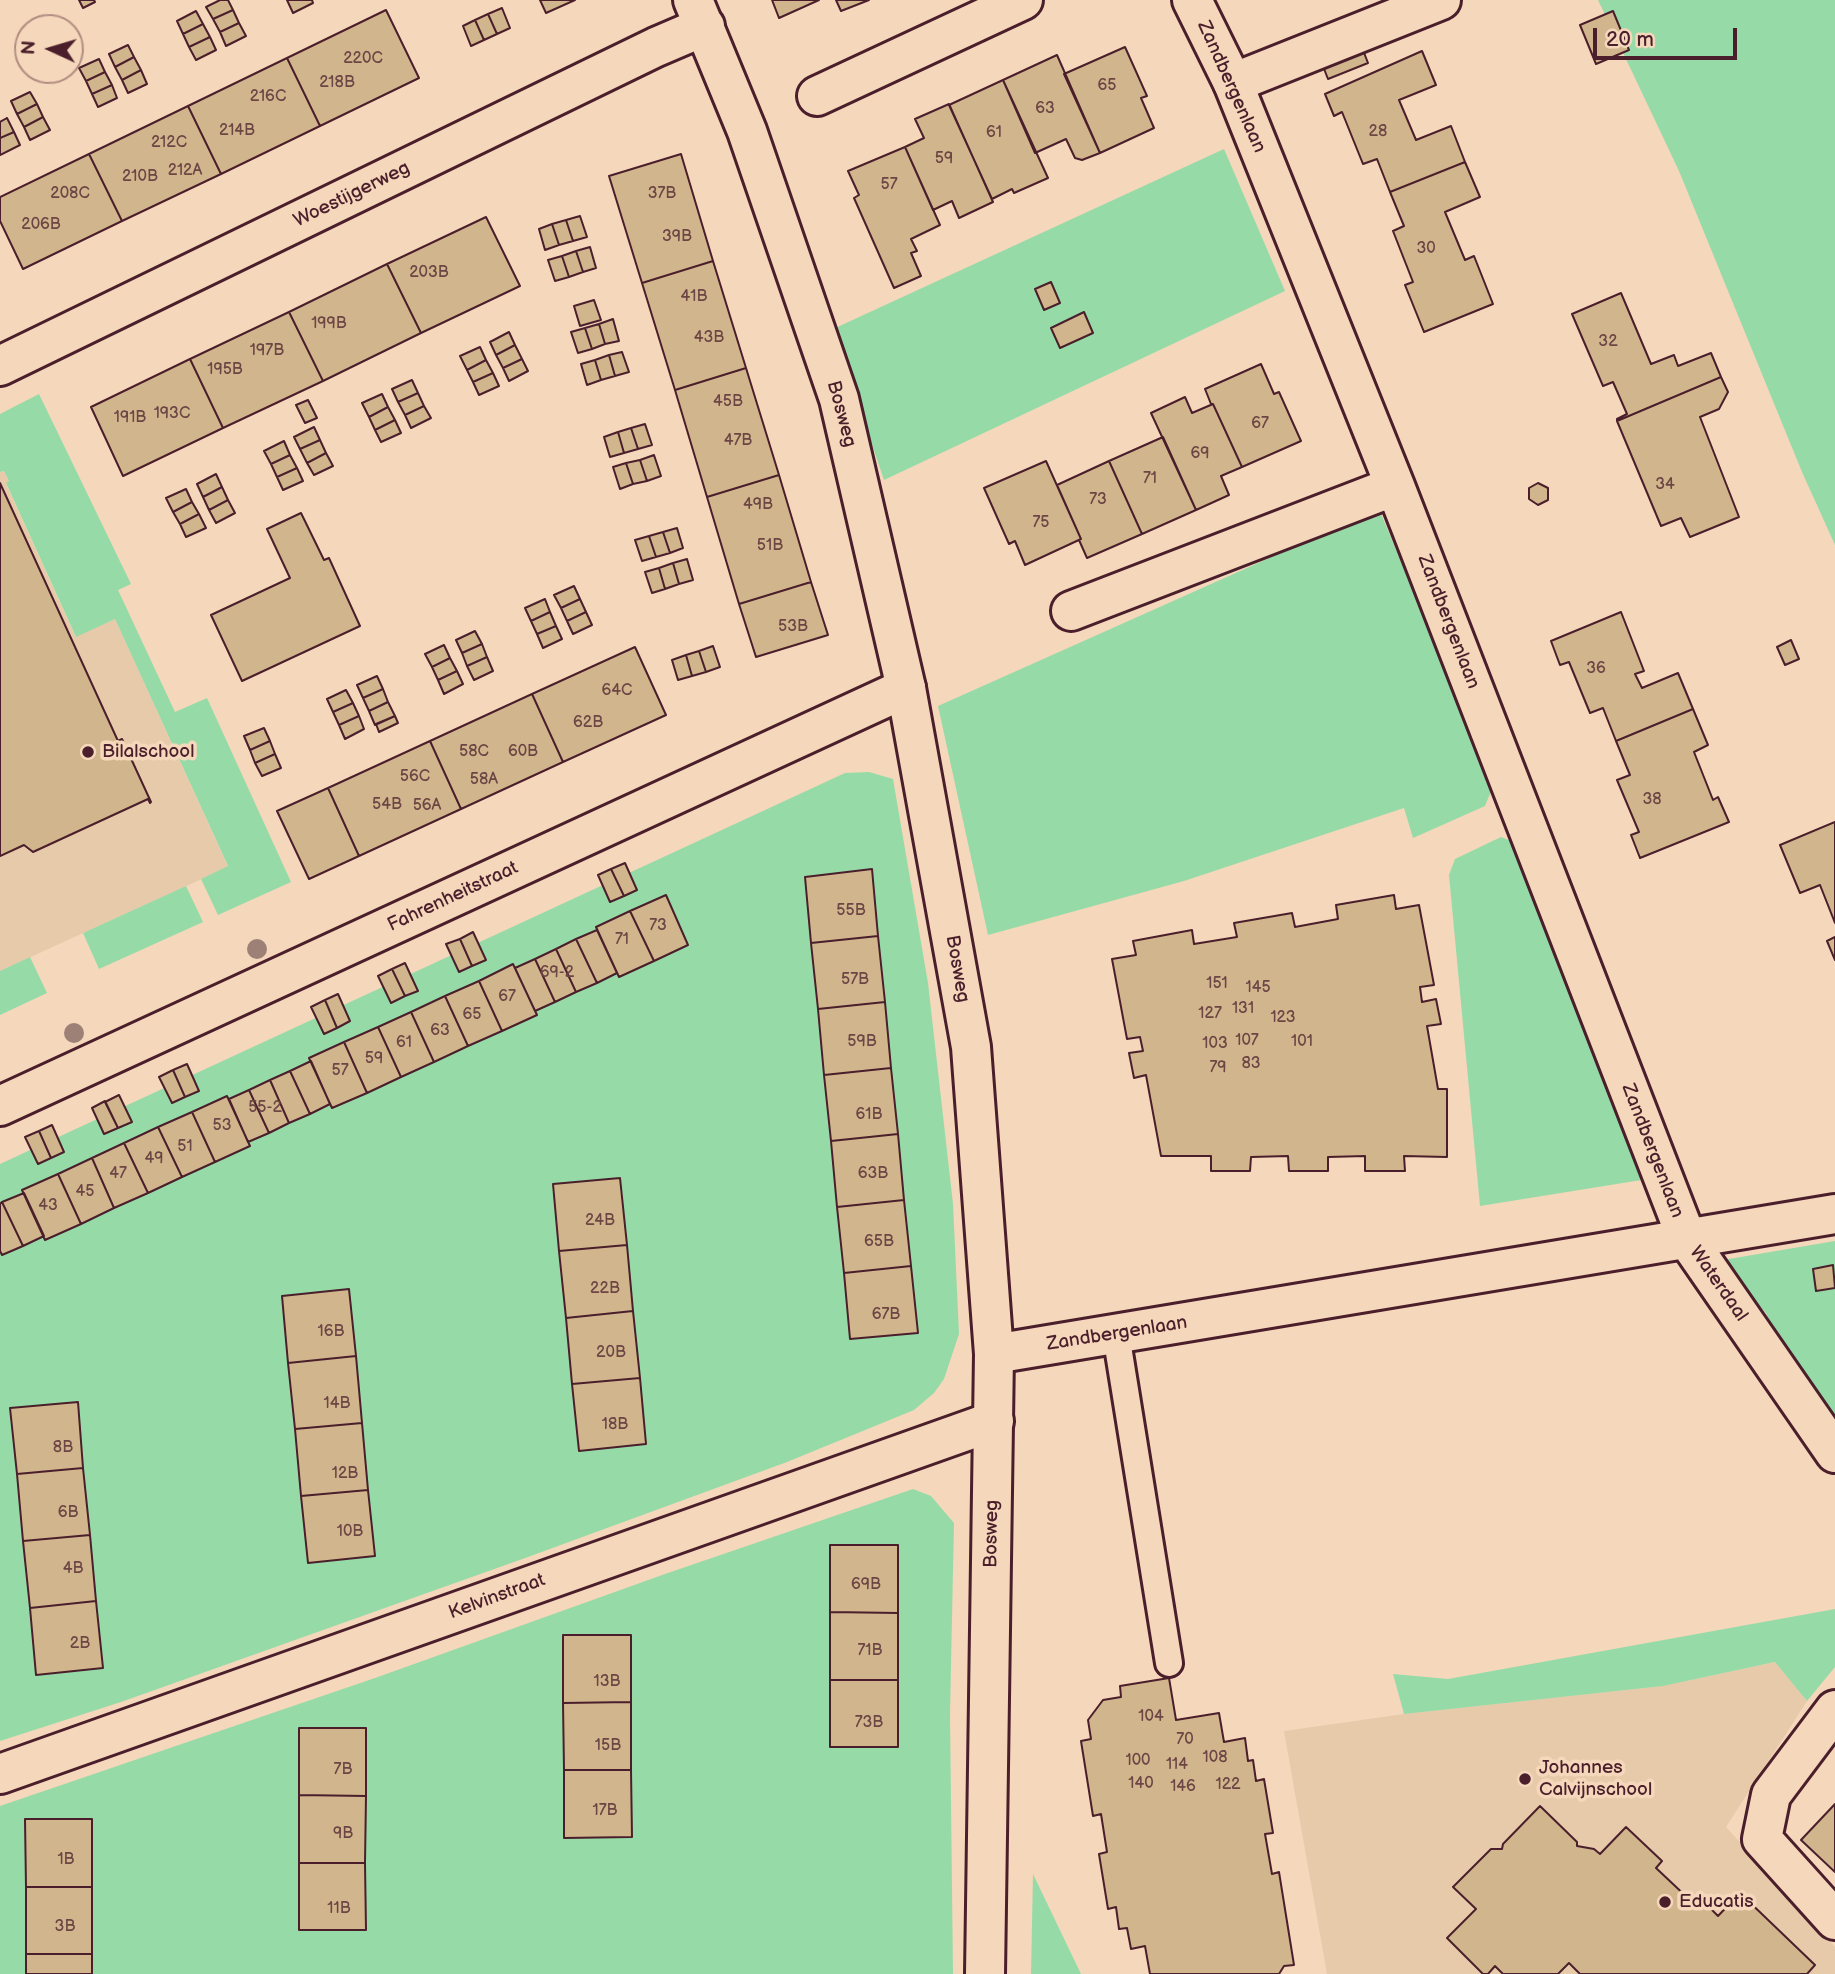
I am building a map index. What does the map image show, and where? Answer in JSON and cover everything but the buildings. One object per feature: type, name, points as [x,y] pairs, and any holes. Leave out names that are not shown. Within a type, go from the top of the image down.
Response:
[{"type":"street","points":[[817,96],[1023,0]]},
{"type":"street","name":"Zandbergenlaan","points":[[994,1354],[1687,1239],[1395,486],[1233,83],[1192,0]]},
{"type":"street","points":[[1233,83],[1441,0]]},
{"type":"street","name":"Woestijgerweg","points":[[0,366],[656,47],[699,13]]},
{"type":"street","name":"Bosweg","points":[[699,13],[747,131],[839,399],[906,688],[971,1047],[994,1354],[985,1974]]},
{"type":"street","points":[[1071,611],[1395,486]]},
{"type":"street","name":"Fahrenheitstraat","points":[[0,1106],[906,688]]},
{"type":"street","name":"Waterdaal","points":[[1835,1214],[1687,1239],[1835,1453]]},
{"type":"street","name":"Kelvinstraat","points":[[0,1774],[994,1421]]},
{"type":"street","points":[[1835,1710],[1771,1795],[1762,1839],[1835,1920]]},
{"type":"lane","points":[[1116,1334],[1169,1663]]},
{"type":"shaded area","name":"Bilalschool","points":[[4,471],[9,482],[6,484],[75,636],[115,619],[228,867],[0,971],[0,472]]},
{"type":"shaded area","name":"Johannes Calvijnschool","points":[[1776,1662],[1807,1701],[1726,1827],[1835,1947],[1835,1974],[1327,1974],[1284,1731],[1404,1714],[1662,1686]]},
{"type":"green space","points":[[1598,0],[1835,0],[1835,545],[1802,472],[1679,171]]},
{"type":"green space","points":[[1224,149],[1285,291],[884,480],[833,329]]},
{"type":"green space","points":[[39,394],[131,584],[118,590],[175,712],[207,698],[291,882],[218,915],[201,879],[228,866],[115,619],[76,637],[6,483],[9,481],[4,471],[0,472],[0,414]]},
{"type":"green space","points":[[1379,509],[1494,784],[1485,806],[1413,838],[1404,808],[1184,881],[988,935],[938,706]]},
{"type":"green space","points":[[869,772],[893,779],[928,983],[953,1204],[959,1334],[944,1379],[934,1393],[914,1410],[787,1462],[121,1702],[0,1741],[0,1164],[845,773]]},
{"type":"green space","points":[[1501,837],[1519,844],[1660,1177],[1480,1206],[1449,875],[1455,859]]},
{"type":"green space","points":[[186,886],[203,922],[99,969],[83,933]]},
{"type":"green space","points":[[30,957],[47,993],[0,1015],[0,971]]},
{"type":"green space","points":[[1835,1241],[1835,1420],[1779,1346],[1766,1313],[1717,1261]]},
{"type":"green space","points":[[913,1489],[931,1496],[954,1523],[950,1714],[953,1974],[0,1974],[0,1806]]},
{"type":"green space","points":[[1835,1609],[1835,1667],[1807,1701],[1775,1662],[1663,1686],[1404,1714],[1393,1674],[1448,1679]]},
{"type":"green space","points":[[1033,1874],[1081,1974],[1031,1974]]},
{"type":"place","name":"Bilalschool","points":[[88,752]]},
{"type":"place","name":"Johannes Calvijnschool","points":[[1525,1779]]},
{"type":"place","name":"Educatis","points":[[1665,1902]]}]
